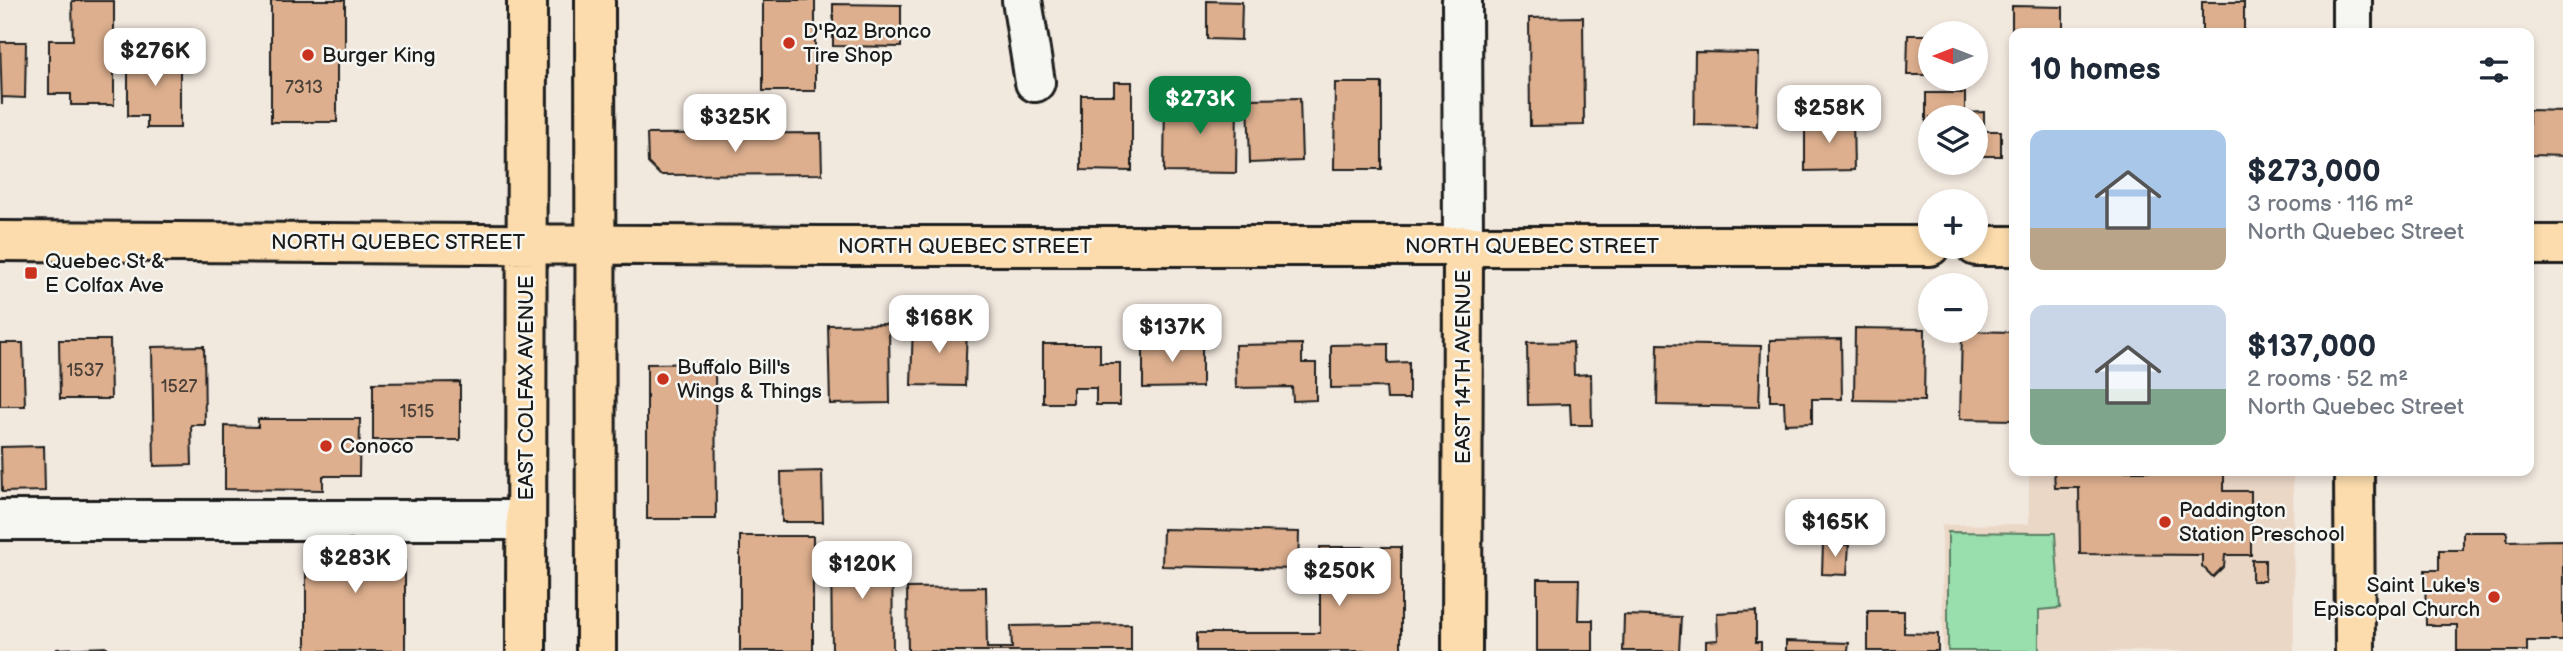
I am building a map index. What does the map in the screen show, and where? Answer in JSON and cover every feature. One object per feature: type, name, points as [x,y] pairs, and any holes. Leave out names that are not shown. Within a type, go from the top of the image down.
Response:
[{"type":"main road","name":"EAST COLFAX AVENUE","points":[[526,651],[527,0]]},
{"type":"main road","points":[[595,0],[596,651]]},
{"type":"main road","name":"NORTH QUEBEC STREET","points":[[0,241],[1918,246]]},
{"type":"main road","name":"EAST 14TH AVENUE","points":[[1462,651],[1463,245]]},
{"type":"main road","points":[[2534,245],[2563,245]]},
{"type":"main road","points":[[1988,246],[2009,246]]},
{"type":"main road","points":[[2354,476],[2355,651]]},
{"type":"street","points":[[1022,0],[1035,82]]},
{"type":"street","name":"EAST 14TH AVENUE","points":[[1462,0],[1463,245]]},
{"type":"street","points":[[2352,0],[2352,28]]},
{"type":"street","points":[[0,520],[526,520]]},
{"type":"shaded area","points":[[2029,476],[2293,476],[2294,651],[1943,651],[1942,525],[2029,524]]},
{"type":"green space","points":[[1948,532],[2055,533],[2060,608],[2039,610],[2039,651],[1948,651]]},
{"type":"building","points":[[271,0],[345,0],[345,52],[337,52],[337,122],[271,122]]},
{"type":"building","points":[[763,0],[815,0],[815,91],[763,91]]},
{"type":"building","points":[[72,1],[114,1],[114,105],[71,105],[71,94],[49,94],[49,40],[73,40]]},
{"type":"building","points":[[1207,1],[1242,2],[1241,40],[1207,39]]},
{"type":"building","points":[[2202,2],[2244,2],[2244,28],[2202,28]]},
{"type":"building","points":[[833,4],[901,5],[901,47],[833,46]]},
{"type":"building","points":[[2012,6],[2063,7],[2063,28],[2012,28]]},
{"type":"building","points":[[1583,17],[1584,125],[1530,126],[1529,18]]},
{"type":"building","points":[[1908,35],[1918,35],[1918,75],[1907,75]]},
{"type":"building","points":[[0,42],[26,42],[25,98],[2,97],[2,105]]},
{"type":"building","points":[[128,52],[180,52],[180,128],[147,128],[147,116],[128,116]]},
{"type":"building","points":[[1695,52],[1759,53],[1757,126],[1694,125]]},
{"type":"building","points":[[1114,82],[1132,82],[1132,171],[1081,170],[1081,95],[1114,95]]},
{"type":"building","points":[[1335,83],[1382,83],[1382,169],[1334,169]]},
{"type":"building","points":[[1926,93],[1965,93],[1965,105],[1926,105]]},
{"type":"building","points":[[1165,98],[1237,99],[1236,173],[1164,172]]},
{"type":"building","points":[[1300,98],[1302,161],[1250,163],[1248,99]]},
{"type":"building","points":[[2534,110],[2563,111],[2563,156],[2534,155]]},
{"type":"building","points":[[1853,119],[1854,170],[1805,171],[1805,120]]},
{"type":"building","points":[[1988,131],[2001,131],[2001,156],[1988,156]]},
{"type":"building","points":[[821,133],[822,174],[660,175],[648,163],[647,134]]},
{"type":"building","points":[[889,324],[890,403],[830,404],[828,325]]},
{"type":"building","points":[[913,324],[967,326],[965,386],[911,385]]},
{"type":"building","points":[[1855,328],[1918,329],[1918,343],[1925,343],[1924,401],[1854,400]]},
{"type":"building","points":[[1988,332],[2009,332],[2009,420],[1960,419],[1962,343],[1988,343]]},
{"type":"building","points":[[1841,339],[1842,399],[1812,399],[1812,423],[1785,424],[1784,401],[1770,401],[1770,340]]},
{"type":"building","points":[[59,340],[110,340],[111,399],[60,399]]},
{"type":"building","points":[[1202,341],[1202,387],[1143,388],[1143,342]]},
{"type":"building","points":[[1573,342],[1574,375],[1591,374],[1592,425],[1571,425],[1570,404],[1528,405],[1527,343]]},
{"type":"building","points":[[0,343],[23,343],[25,406],[0,406]]},
{"type":"building","points":[[1043,344],[1100,344],[1100,363],[1120,363],[1120,405],[1096,405],[1096,388],[1073,388],[1073,403],[1043,403]]},
{"type":"building","points":[[1302,344],[1302,363],[1316,363],[1316,400],[1293,401],[1292,387],[1236,388],[1235,345]]},
{"type":"building","points":[[1388,344],[1388,363],[1409,362],[1409,399],[1387,399],[1386,387],[1331,388],[1331,345]]},
{"type":"building","points":[[1658,344],[1761,346],[1759,407],[1657,405]]},
{"type":"building","points":[[204,346],[205,425],[191,425],[192,465],[154,466],[152,347]]},
{"type":"building","points":[[715,363],[716,519],[647,519],[647,364]]},
{"type":"building","name":"Conoco","points":[[460,382],[460,440],[373,440],[373,383]]},
{"type":"building","points":[[258,419],[360,419],[359,476],[323,476],[323,490],[225,489],[225,426],[258,427]]},
{"type":"building","points":[[44,446],[45,491],[2,492],[1,447]]},
{"type":"building","points":[[822,471],[823,522],[782,522],[781,472]]},
{"type":"building","name":"Paddington Station Preschool","points":[[2054,476],[2224,476],[2224,491],[2251,491],[2251,555],[2225,555],[2224,566],[2213,577],[2202,566],[2202,555],[2080,554],[2079,488],[2055,488]]},
{"type":"building","points":[[1163,529],[1299,532],[1298,569],[1162,566]]},
{"type":"building","name":"Saint Luke's Episcopal Church","points":[[2463,532],[2507,532],[2507,541],[2563,540],[2563,641],[2527,641],[2527,651],[2457,651],[2457,625],[2426,625],[2425,570],[2439,570],[2439,550],[2463,550]]},
{"type":"building","points":[[740,536],[813,536],[813,651],[740,651]]},
{"type":"building","points":[[306,539],[405,539],[405,651],[306,651]]},
{"type":"building","points":[[1823,544],[1849,545],[1847,575],[1822,574]]},
{"type":"building","points":[[1320,547],[1401,547],[1401,651],[1197,651],[1197,633],[1320,633]]},
{"type":"building","points":[[892,551],[893,651],[832,651],[831,552]]},
{"type":"building","points":[[2252,560],[2265,560],[2265,581],[2252,581]]},
{"type":"building","points":[[1537,579],[1579,579],[1578,620],[1593,620],[1593,651],[1537,651]]},
{"type":"building","points":[[986,587],[987,648],[1012,648],[1011,626],[1131,624],[1131,651],[908,651],[907,588]]},
{"type":"building","points":[[1756,611],[1756,642],[1761,642],[1761,651],[1706,651],[1706,641],[1718,640],[1717,613]]},
{"type":"building","points":[[1868,611],[1904,611],[1904,633],[1938,634],[1938,651],[1868,651]]},
{"type":"building","points":[[1624,615],[1681,617],[1679,651],[1623,651]]},
{"type":"building","points":[[1786,641],[1849,643],[1848,651],[1786,651]]},
{"type":"building","points":[[107,647],[107,651],[57,651],[57,649]]},
{"type":"place","name":"D'Paz Bronco Tire Shop","points":[[789,43]]},
{"type":"place","name":"Burger King","points":[[308,55]]},
{"type":"place","name":"Quebec St & E Colfax Ave","points":[[31,273]]},
{"type":"place","name":"Buffalo Bill's Wings & Things","points":[[663,379]]},
{"type":"place","name":"Conoco","points":[[326,446]]},
{"type":"place","name":"Paddington Station Preschool","points":[[2165,522]]},
{"type":"place","name":"Saint Luke's Episcopal Church","points":[[2494,597]]}]
